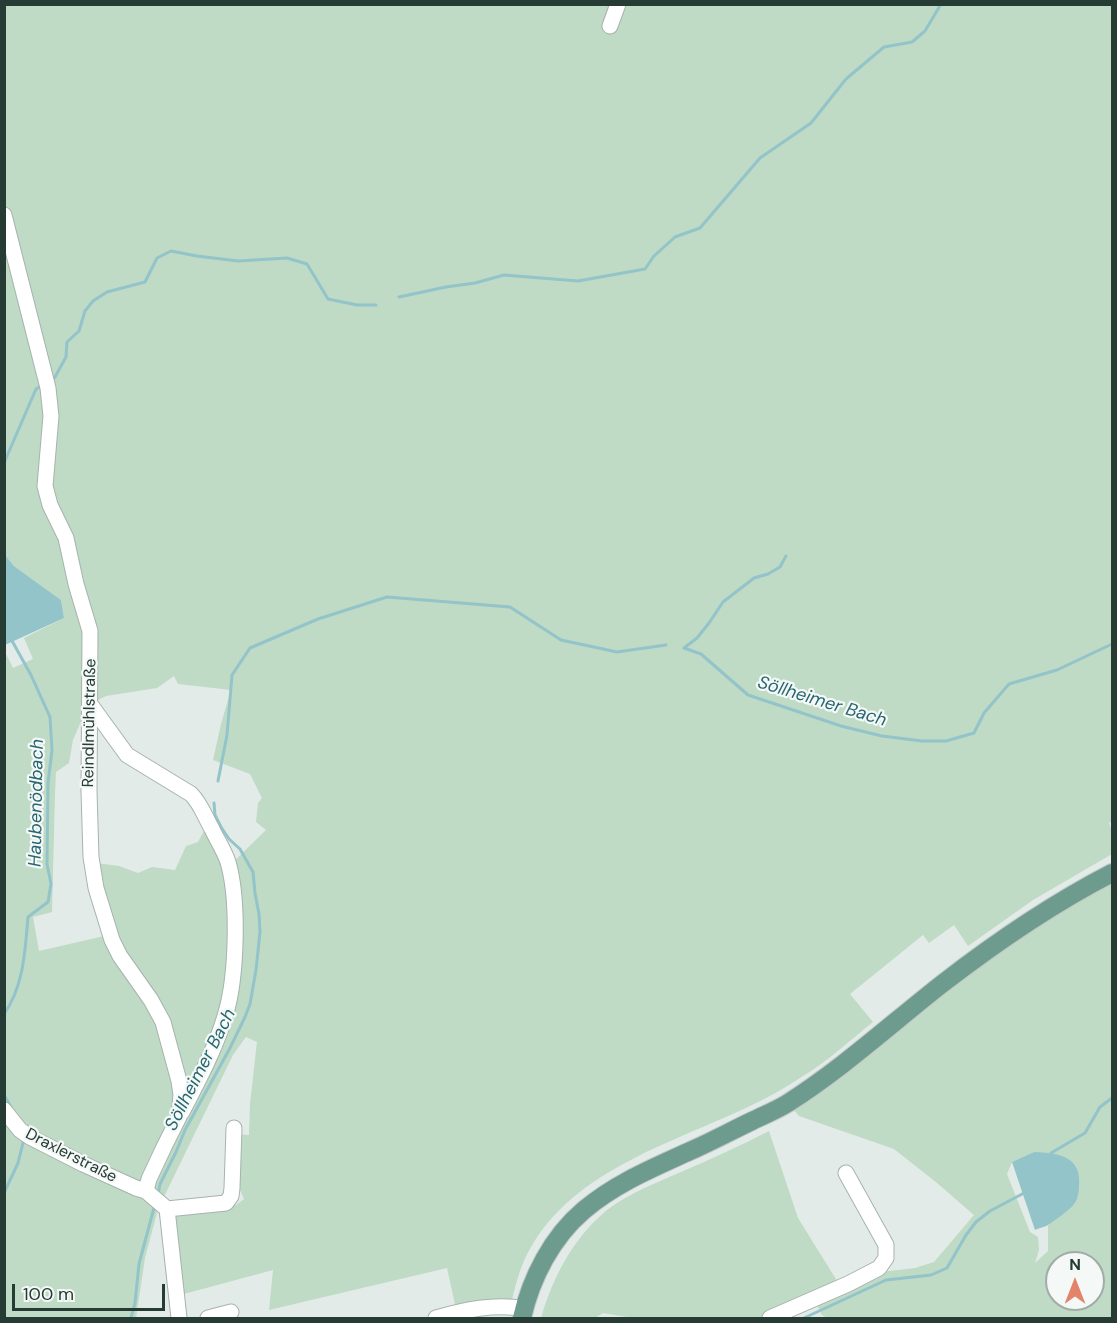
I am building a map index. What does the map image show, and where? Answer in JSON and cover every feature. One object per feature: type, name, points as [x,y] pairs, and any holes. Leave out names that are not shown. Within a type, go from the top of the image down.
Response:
[{"type":"main road","points":[[524,1314],[538,1271],[551,1249],[582,1212],[603,1195],[636,1175],[785,1105],[816,1085],[996,945],[1042,914],[1113,873]]},
{"type":"street","points":[[610,26],[618,4]]},
{"type":"street","name":"Reindlmühlstraße","points":[[4,215],[47,384],[51,416],[45,486],[50,505],[66,538],[76,584],[90,631],[89,791],[91,856],[96,888],[112,940],[120,956],[151,1000],[163,1023],[179,1081],[181,1095],[179,1117],[149,1179],[156,1199],[179,1318]]},
{"type":"street","points":[[90,704],[127,755],[191,794],[199,802],[223,848],[231,878],[234,948],[229,1001],[216,1042],[179,1117]]},
{"type":"street","name":"Draxlerstraße","points":[[4,1110],[25,1134],[156,1199]]},
{"type":"street","points":[[156,1199],[226,1203],[231,1196],[232,1188],[234,1128]]},
{"type":"street","points":[[770,1318],[868,1274],[879,1268],[886,1258],[886,1245],[846,1173]]},
{"type":"street","points":[[436,1318],[493,1307],[513,1307],[524,1314]]},
{"type":"street","points":[[208,1318],[231,1312]]},
{"type":"green space","points":[[5,5],[1112,5],[1112,821],[1109,823],[1112,831],[1112,854],[1033,900],[968,946],[954,925],[929,943],[923,935],[850,994],[873,1022],[828,1059],[765,1099],[629,1161],[600,1178],[573,1198],[549,1221],[530,1249],[521,1267],[512,1300],[456,1309],[447,1268],[269,1310],[273,1270],[180,1295],[172,1217],[179,1211],[236,1205],[244,1199],[235,1179],[237,1134],[249,1135],[257,1042],[246,1037],[233,1055],[158,1209],[145,1258],[136,1318],[5,1318],[4,650],[13,668],[33,659],[24,638],[64,618],[61,600],[14,566],[5,555]],"holes":[[[174,676],[178,684],[231,690],[213,760],[250,774],[262,798],[258,803],[256,822],[266,830],[225,870],[206,827],[198,842],[186,846],[175,870],[152,867],[138,873],[119,866],[96,863],[113,934],[39,951],[33,917],[52,912],[56,772],[69,763],[73,740],[88,705],[106,696],[157,688]]]},
{"type":"green space","points":[[1112,882],[1112,1318],[827,1318],[822,1315],[812,1296],[759,1318],[633,1318],[603,1313],[595,1318],[541,1318],[558,1273],[566,1259],[584,1233],[607,1210],[624,1198],[769,1131],[798,1218],[839,1284],[881,1272],[915,1268],[934,1262],[974,1215],[894,1149],[799,1116],[793,1109],[990,958]],"holes":[[[1034,1152],[1074,1204],[1048,1225],[1048,1251],[1105,1251],[1105,1311],[1045,1311],[1045,1254],[1035,1263],[1039,1250],[1038,1237],[1030,1232],[1007,1174],[1012,1162]]]},
{"type":"water","points":[[5,555],[14,566],[61,600],[64,618],[5,645]]},
{"type":"water","points":[[1034,1152],[1067,1158],[1077,1168],[1079,1176],[1078,1195],[1073,1206],[1048,1225],[1035,1230],[1012,1162]]},
{"type":"waterway","name":"Haubenödbach","points":[[399,297],[475,283],[504,275],[578,281],[645,269],[654,256],[675,237],[700,228],[760,158],[811,123],[846,79],[884,47],[912,42],[925,31],[941,4]]},
{"type":"waterway","name":"Haubenödbach","points":[[52,380],[66,357],[67,342],[79,331],[85,311],[93,301],[107,292],[145,282],[157,258],[171,251],[238,261],[287,258],[307,264],[328,299],[357,305],[376,305]]},
{"type":"waterway","name":"Haubenödbach","points":[[4,463],[36,389],[41,386]]},
{"type":"waterway","points":[[684,648],[697,638],[723,602],[754,578],[780,567],[786,556]]},
{"type":"waterway","name":"Söllheimer Bach","points":[[218,781],[227,735],[232,675],[250,648],[318,619],[387,597],[510,607],[561,640],[617,652],[666,645]]},
{"type":"waterway","name":"Haubenödbach","points":[[4,1014],[20,980],[28,917],[48,902],[51,884],[47,864],[48,783],[52,750],[50,717],[11,639]]},
{"type":"waterway","name":"Söllheimer Bach","points":[[684,648],[701,654],[748,695],[841,726],[882,736],[922,741],[946,741],[974,733],[984,713],[1009,684],[1057,670],[1112,644]]},
{"type":"waterway","name":"Söllheimer Bach","points":[[158,1195],[160,1184],[185,1130],[245,1017],[250,1004],[256,970],[260,932],[253,872],[240,849],[221,827],[215,815],[214,803]]},
{"type":"waterway","name":"Haubenödbach","points":[[4,1095],[11,1107]]},
{"type":"waterway","points":[[1051,1153],[1085,1133],[1100,1107],[1112,1098]]},
{"type":"waterway","name":"Haubenödbach","points":[[4,1193],[18,1163],[24,1139]]},
{"type":"waterway","points":[[804,1318],[886,1280],[931,1275],[947,1268],[976,1222],[990,1211],[1024,1193]]},
{"type":"waterway","name":"Söllheimer Bach","points":[[131,1318],[139,1264],[155,1204]]}]
